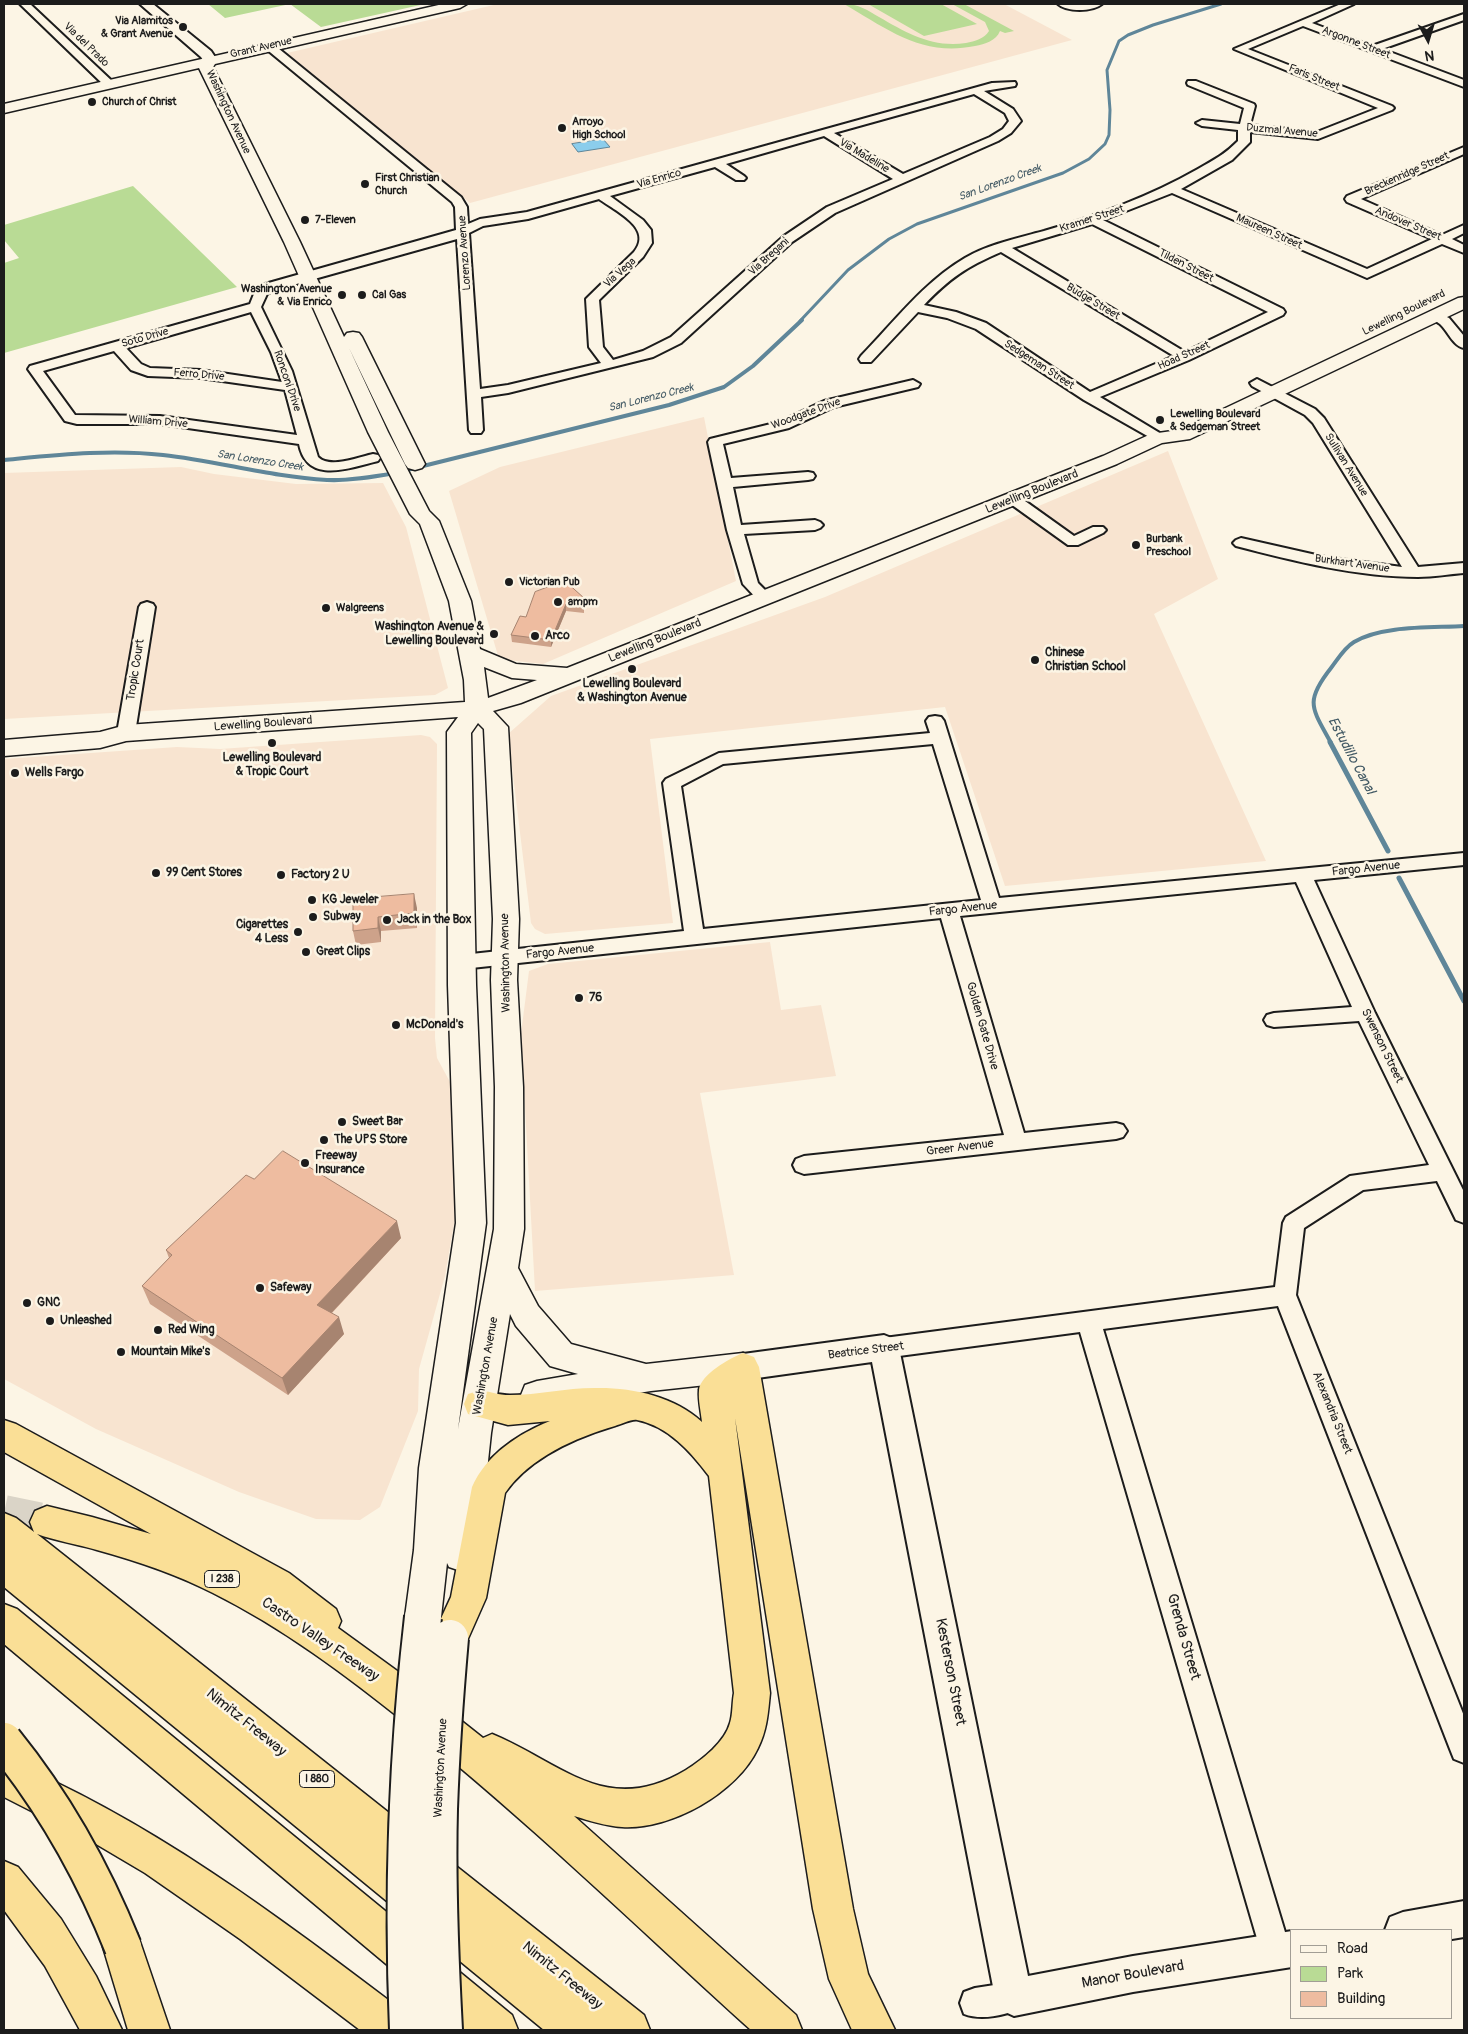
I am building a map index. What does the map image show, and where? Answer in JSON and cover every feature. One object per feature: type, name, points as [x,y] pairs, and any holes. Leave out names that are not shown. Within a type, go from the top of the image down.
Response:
[{"type":"highway","points":[[418,1709],[542,1782],[562,1792],[605,1806],[628,1809],[653,1807],[690,1792],[717,1772],[734,1753],[748,1728],[752,1693],[715,1390],[743,1367],[833,1909],[849,1979],[874,2030]]},
{"type":"highway","points":[[480,1404],[508,1410],[594,1402],[643,1391]]},
{"type":"highway","points":[[643,1391],[661,1413],[684,1426],[708,1448],[725,1471]]},
{"type":"highway","points":[[437,1627],[468,1598],[489,1487],[503,1468],[545,1438],[596,1417],[643,1391]]},
{"type":"highway","points":[[4,1435],[277,1585],[312,1611],[377,1678]]},
{"type":"highway","name":"Castro Valley Freeway","points":[[47,1522],[142,1546],[224,1580],[302,1624],[418,1709]]},
{"type":"highway","name":"Nimitz Freeway","points":[[4,1529],[630,2030]]},
{"type":"highway","name":"I 880","points":[[4,1565],[576,2030]]},
{"type":"highway","points":[[4,1621],[497,2030]]},
{"type":"highway","points":[[418,1709],[529,1802],[781,2030]]},
{"type":"highway","points":[[4,1741],[44,1793],[73,1840],[102,1897],[123,1947],[149,2030]]},
{"type":"highway","points":[[4,1778],[112,1831],[196,1882],[272,1936],[393,2030]]},
{"type":"highway","points":[[4,1881],[30,1910],[54,1944],[81,1989],[101,2030]]},
{"type":"main road","name":"Grant Avenue","points":[[4,108],[264,47],[460,4]]},
{"type":"main road","points":[[158,73],[192,71],[222,78],[231,63],[264,47]]},
{"type":"main road","name":"Washington Avenue","points":[[210,60],[206,67],[222,78],[315,274]]},
{"type":"main road","name":"Washington Avenue","points":[[242,107],[315,274],[344,360],[404,460],[414,482],[420,514],[429,521],[460,601],[471,653],[477,708],[496,727],[502,826],[509,1087],[509,1229],[474,1433],[466,1519],[412,1717],[404,1856],[405,1965],[408,2030]]},
{"type":"main road","name":"Lewelling Boulevard","points":[[1431,310],[1464,284]]},
{"type":"main road","name":"Lewelling Boulevard","points":[[4,748],[100,740],[126,733],[477,708],[533,691],[1110,460],[1158,438],[1183,435],[1265,387],[1431,310],[1464,302]]},
{"type":"main road","points":[[471,653],[512,671],[572,676]]},
{"type":"main road","points":[[497,746],[508,725],[533,691]]},
{"type":"main road","name":"Washington Avenue","points":[[444,2030],[439,1930],[439,1830],[443,1726],[432,1541],[436,1468],[471,1223],[462,962],[459,732],[477,708]]},
{"type":"main road","name":"Lewelling Boulevard","points":[[4,736],[103,730],[126,733]]},
{"type":"main road","name":"Beatrice Street","points":[[503,1270],[527,1316],[561,1356],[643,1391],[743,1367]]},
{"type":"main road","points":[[446,1404],[480,1404]]},
{"type":"street","name":"Via del Prado","points":[[25,4],[109,84]]},
{"type":"street","points":[[146,4],[206,54],[210,60]]},
{"type":"street","points":[[1063,4],[1073,7],[1097,4]]},
{"type":"street","points":[[1303,23],[1349,4]]},
{"type":"street","points":[[1373,49],[1464,17]]},
{"type":"street","name":"Faris Street","points":[[1303,23],[1239,48],[1388,108]]},
{"type":"street","name":"Argonne Street","points":[[1303,23],[1462,81]]},
{"type":"street","name":"Lorenzo Avenue","points":[[264,47],[457,200],[461,207],[476,430]]},
{"type":"street","name":"Kramer Street","points":[[866,359],[942,279],[971,260],[1002,247],[1094,220],[1140,203],[1172,189],[1206,168],[1228,158],[1244,142],[1244,128],[1250,106],[1192,83]]},
{"type":"street","name":"Via Enrico","points":[[315,274],[453,236],[480,223],[528,215],[976,91],[1011,84]]},
{"type":"street","name":"Via Bregani","points":[[474,394],[508,389],[610,365],[648,354],[676,340],[788,239],[831,210],[994,140],[1007,131],[1015,121],[1009,111],[976,91]]},
{"type":"street","name":"Duzmal Avenue","points":[[1202,123],[1318,136],[1388,108]]},
{"type":"street","name":"Via Madeline","points":[[826,133],[902,178]]},
{"type":"street","name":"Breckenridge Street","points":[[1351,199],[1464,150]]},
{"type":"street","points":[[717,163],[740,178]]},
{"type":"street","name":"Maureen Street","points":[[1172,189],[1367,274],[1443,239]]},
{"type":"street","name":"Via Vega","points":[[601,195],[640,224],[646,235],[646,246],[637,258],[623,268],[592,299],[596,348],[610,365]]},
{"type":"street","name":"Andover Street","points":[[1351,199],[1464,249]]},
{"type":"street","name":"Tilden Street","points":[[1094,220],[1278,312]]},
{"type":"street","points":[[1443,239],[1464,229]]},
{"type":"street","name":"Budge Street","points":[[1002,247],[1184,357]]},
{"type":"street","points":[[255,307],[261,292],[315,274]]},
{"type":"street","name":"Soto Drive","points":[[34,369],[255,307]]},
{"type":"street","name":"Ronconi Drive","points":[[255,307],[278,352],[291,387],[306,438],[307,450],[311,458],[319,465],[333,466],[373,458]]},
{"type":"street","name":"Sedgeman Street","points":[[914,307],[951,315],[981,326],[1089,397],[1158,438]]},
{"type":"street","points":[[1431,310],[1444,321],[1464,344]]},
{"type":"street","name":"Hoad Street","points":[[1089,397],[1184,357],[1278,312]]},
{"type":"street","name":"Ferro Drive","points":[[117,346],[136,366],[148,372],[201,374],[291,387]]},
{"type":"street","name":"William Drive","points":[[34,369],[70,418],[77,420],[160,420],[296,440],[306,438]]},
{"type":"street","name":"Woodgate Drive","points":[[765,598],[751,584],[735,530],[714,442],[784,424],[829,404],[913,384]]},
{"type":"street","name":"Sullivan Avenue","points":[[1265,387],[1310,412],[1318,421],[1413,572]]},
{"type":"street","points":[[725,483],[808,476]]},
{"type":"street","points":[[1013,499],[1073,542],[1098,530]]},
{"type":"street","points":[[735,530],[814,525]]},
{"type":"street","name":"Burkhart Avenue","points":[[1241,543],[1317,560],[1375,569],[1413,572],[1464,568]]},
{"type":"street","name":"Tropic Court","points":[[126,733],[147,607]]},
{"type":"street","points":[[695,938],[672,782],[719,758],[938,729],[992,906]]},
{"type":"street","name":"Fargo Avenue","points":[[462,962],[992,906],[1464,859]]},
{"type":"street","name":"Swenson Street","points":[[1302,875],[1365,1012],[1464,1214]]},
{"type":"street","name":"Golden Gate Drive","points":[[949,911],[1016,1141]]},
{"type":"street","points":[[1274,1020],[1365,1012]]},
{"type":"street","name":"Greer Avenue","points":[[804,1166],[1116,1130]]},
{"type":"street","name":"Alexandria Street","points":[[1444,1172],[1358,1182],[1294,1223],[1285,1295],[1464,1750]]},
{"type":"street","name":"Beatrice Street","points":[[743,1367],[1285,1295]]},
{"type":"street","name":"Grenda Street","points":[[1090,1322],[1284,1951]]},
{"type":"street","name":"Kesterson Street","points":[[884,1348],[1014,1996]]},
{"type":"street","points":[[1409,1929],[1464,1919]]},
{"type":"street","name":"Manor Boulevard","points":[[975,2003],[1133,1974],[1284,1951]]},
{"type":"shaded area","name":"Arroyo High School","points":[[498,4],[1004,4],[1072,40],[470,203],[287,53]]},
{"type":"shaded area","points":[[704,417],[736,581],[543,664],[499,659],[449,491],[500,467]]},
{"type":"shaded area","points":[[1168,451],[1218,579],[1154,614],[1266,861],[1005,886],[945,707],[650,739],[673,923],[545,934],[535,929],[531,923],[508,734],[551,696],[825,597]]},
{"type":"shaded area","points":[[181,467],[214,474],[296,484],[383,483],[406,527],[448,688],[435,695],[4,719],[4,473]]},
{"type":"shaded area","points":[[421,735],[430,737],[437,744],[435,1038],[437,1058],[450,1082],[455,1218],[445,1276],[419,1369],[418,1411],[380,1507],[360,1520],[316,1519],[239,1492],[96,1429],[4,1379],[4,759],[177,747],[220,749]]},
{"type":"shaded area","points":[[770,942],[781,1010],[821,1005],[836,1076],[700,1093],[734,1275],[535,1291],[521,1034],[529,971],[548,964]]},
{"type":"green space","points":[[208,4],[290,4],[225,18]]},
{"type":"green space","points":[[290,4],[425,4],[321,27]]},
{"type":"green space","points":[[844,4],[863,8],[920,38],[942,43],[966,43],[982,38],[989,31],[985,22],[952,4],[964,4],[1014,31],[1005,33],[1000,31],[993,40],[979,45],[938,48],[922,44],[890,31]]},
{"type":"green space","points":[[868,4],[941,4],[977,24],[924,36]]},
{"type":"green space","points":[[133,186],[237,287],[4,353],[4,263],[19,258],[4,240],[4,225]]},
{"type":"water","points":[[603,139],[610,147],[578,152],[572,144]]},
{"type":"building","points":[[565,581],[584,598],[583,606],[566,604],[551,640],[511,635],[520,616],[526,617],[535,592]]},
{"type":"building","points":[[414,894],[414,913],[378,917],[378,928],[353,931],[353,899]]},
{"type":"building","name":"Safeway","points":[[283,1151],[397,1221],[317,1305],[339,1317],[282,1378],[142,1286],[172,1255],[166,1250],[246,1175],[254,1179]]},
{"type":"waterway","name":"San Lorenzo Creek","points":[[800,321],[848,270],[889,239],[917,224],[1063,173],[1089,159],[1105,144],[1109,135],[1110,110],[1107,70],[1119,41],[1128,35],[1153,25],[1221,4]]},
{"type":"waterway","name":"San Lorenzo Creek","points":[[403,471],[669,405],[724,387],[753,366],[802,320]]},
{"type":"waterway","name":"San Lorenzo Creek","points":[[4,460],[83,453],[143,453],[184,458],[285,476],[327,480],[353,479],[395,473]]},
{"type":"waterway","name":"Estudillo Canal","points":[[1331,743],[1316,713],[1314,697],[1322,680],[1347,647],[1365,637],[1393,630],[1464,626]]},
{"type":"waterway","name":"Estudillo Canal","points":[[1330,742],[1388,851]]},
{"type":"waterway","name":"Estudillo Canal","points":[[1399,878],[1464,1001]]},
{"type":"tunnel","points":[[4,1513],[47,1522]]},
{"type":"place","name":"Via Alamitos & Grant Avenue","points":[[183,27]]},
{"type":"place","name":"Church of Christ","points":[[92,102]]},
{"type":"place","name":"Arroyo High School","points":[[562,128]]},
{"type":"place","name":"First Christian Church","points":[[365,184]]},
{"type":"place","name":"7-Eleven","points":[[305,220]]},
{"type":"place","name":"Washington Avenue & Via Enrico","points":[[342,295]]},
{"type":"place","name":"Cal Gas","points":[[362,295]]},
{"type":"place","name":"Lewelling Boulevard & Sedgeman Street","points":[[1160,420]]},
{"type":"place","name":"Burbank Preschool","points":[[1136,545]]},
{"type":"place","name":"Victorian Pub","points":[[509,582]]},
{"type":"place","name":"ampm","points":[[558,602]]},
{"type":"place","name":"Walgreens","points":[[326,608]]},
{"type":"place","name":"Washington Avenue & Lewelling Boulevard","points":[[494,634]]},
{"type":"place","name":"Arco","points":[[535,636]]},
{"type":"place","name":"Chinese Christian School","points":[[1035,660]]},
{"type":"place","name":"Lewelling Boulevard & Washington Avenue","points":[[632,669]]},
{"type":"place","name":"Lewelling Boulevard & Tropic Court","points":[[272,743]]},
{"type":"place","name":"Wells Fargo","points":[[15,773]]},
{"type":"place","name":"99 Cent Stores","points":[[156,873]]},
{"type":"place","name":"Factory 2 U","points":[[281,875]]},
{"type":"place","name":"KG Jeweler","points":[[312,900]]},
{"type":"place","name":"Subway","points":[[313,917]]},
{"type":"place","name":"Jack in the Box","points":[[387,920]]},
{"type":"place","name":"Cigarettes 4 Less","points":[[298,932]]},
{"type":"place","name":"Great Clips","points":[[306,952]]},
{"type":"place","name":"76","points":[[579,998]]},
{"type":"place","name":"McDonald's","points":[[396,1025]]},
{"type":"place","name":"Sweet Bar","points":[[342,1122]]},
{"type":"place","name":"The UPS Store","points":[[324,1140]]},
{"type":"place","name":"Freeway Insurance","points":[[305,1163]]},
{"type":"place","name":"Safeway","points":[[260,1288]]},
{"type":"place","name":"GNC","points":[[27,1303]]},
{"type":"place","name":"Unleashed","points":[[50,1321]]},
{"type":"place","name":"Red Wing","points":[[158,1330]]},
{"type":"place","name":"Mountain Mike's","points":[[121,1352]]}]
